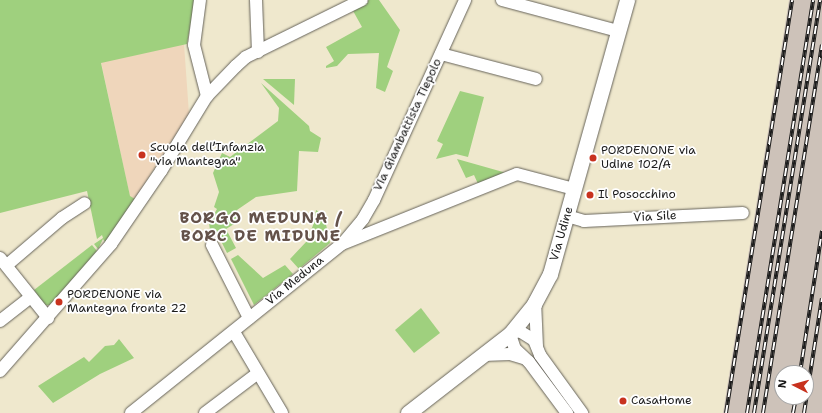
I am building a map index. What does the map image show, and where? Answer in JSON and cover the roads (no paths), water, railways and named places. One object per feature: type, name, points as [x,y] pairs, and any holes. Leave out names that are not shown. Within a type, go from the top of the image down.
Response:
[{"type":"main road","name":"Via Udine","points":[[408,413],[511,332],[535,301],[550,274],[627,0]]},
{"type":"street","points":[[200,0],[194,45],[207,96]]},
{"type":"street","points":[[256,0],[258,52]]},
{"type":"street","points":[[0,371],[48,318],[111,244],[161,171],[207,96],[246,57],[362,0]]},
{"type":"street","name":"Via Giambattista Tiepolo","points":[[342,244],[364,219],[374,200],[464,0]]},
{"type":"street","points":[[502,0],[618,31]]},
{"type":"street","points":[[441,54],[536,80]]},
{"type":"street","name":"Via Meduna","points":[[131,413],[342,244],[517,174],[574,189]]},
{"type":"street","points":[[48,318],[3,262],[62,218],[85,203]]},
{"type":"street","name":"Via Sile","points":[[567,216],[584,221],[743,213]]},
{"type":"street","points":[[212,245],[249,318]]},
{"type":"street","points":[[0,321],[31,297]]},
{"type":"street","points":[[535,301],[535,331],[538,349]]},
{"type":"street","points":[[234,332],[282,413]]},
{"type":"street","points":[[567,413],[529,362],[512,344],[511,332],[527,335],[534,340],[538,349],[582,413]]},
{"type":"street","points":[[483,355],[510,354],[529,362]]},
{"type":"street","points":[[205,413],[258,373]]},
{"type":"railway","points":[[726,413],[792,0]]},
{"type":"railway","points":[[747,413],[813,0]]},
{"type":"railway","points":[[754,413],[820,0]]},
{"type":"railway","points":[[763,413],[822,45]]},
{"type":"railway","points":[[801,365],[822,231]]},
{"type":"railway","points":[[804,413],[822,298]]},
{"type":"railway","points":[[793,413],[794,405]]},
{"type":"place","name":"Scuola dell’Infanzia \"via Mantegna\"","points":[[142,155]]},
{"type":"place","name":"PORDENONE via Udine 102/A","points":[[593,158]]},
{"type":"place","name":"Il Posocchino","points":[[590,195]]},
{"type":"place","name":"PORDENONE via Mantegna fronte 22","points":[[59,302]]},
{"type":"place","name":"CasaHome","points":[[623,401]]},
{"type":"district","name":"BORGO MEDUNA / BORC DE MIDUNE","points":[[261,227]]}]
